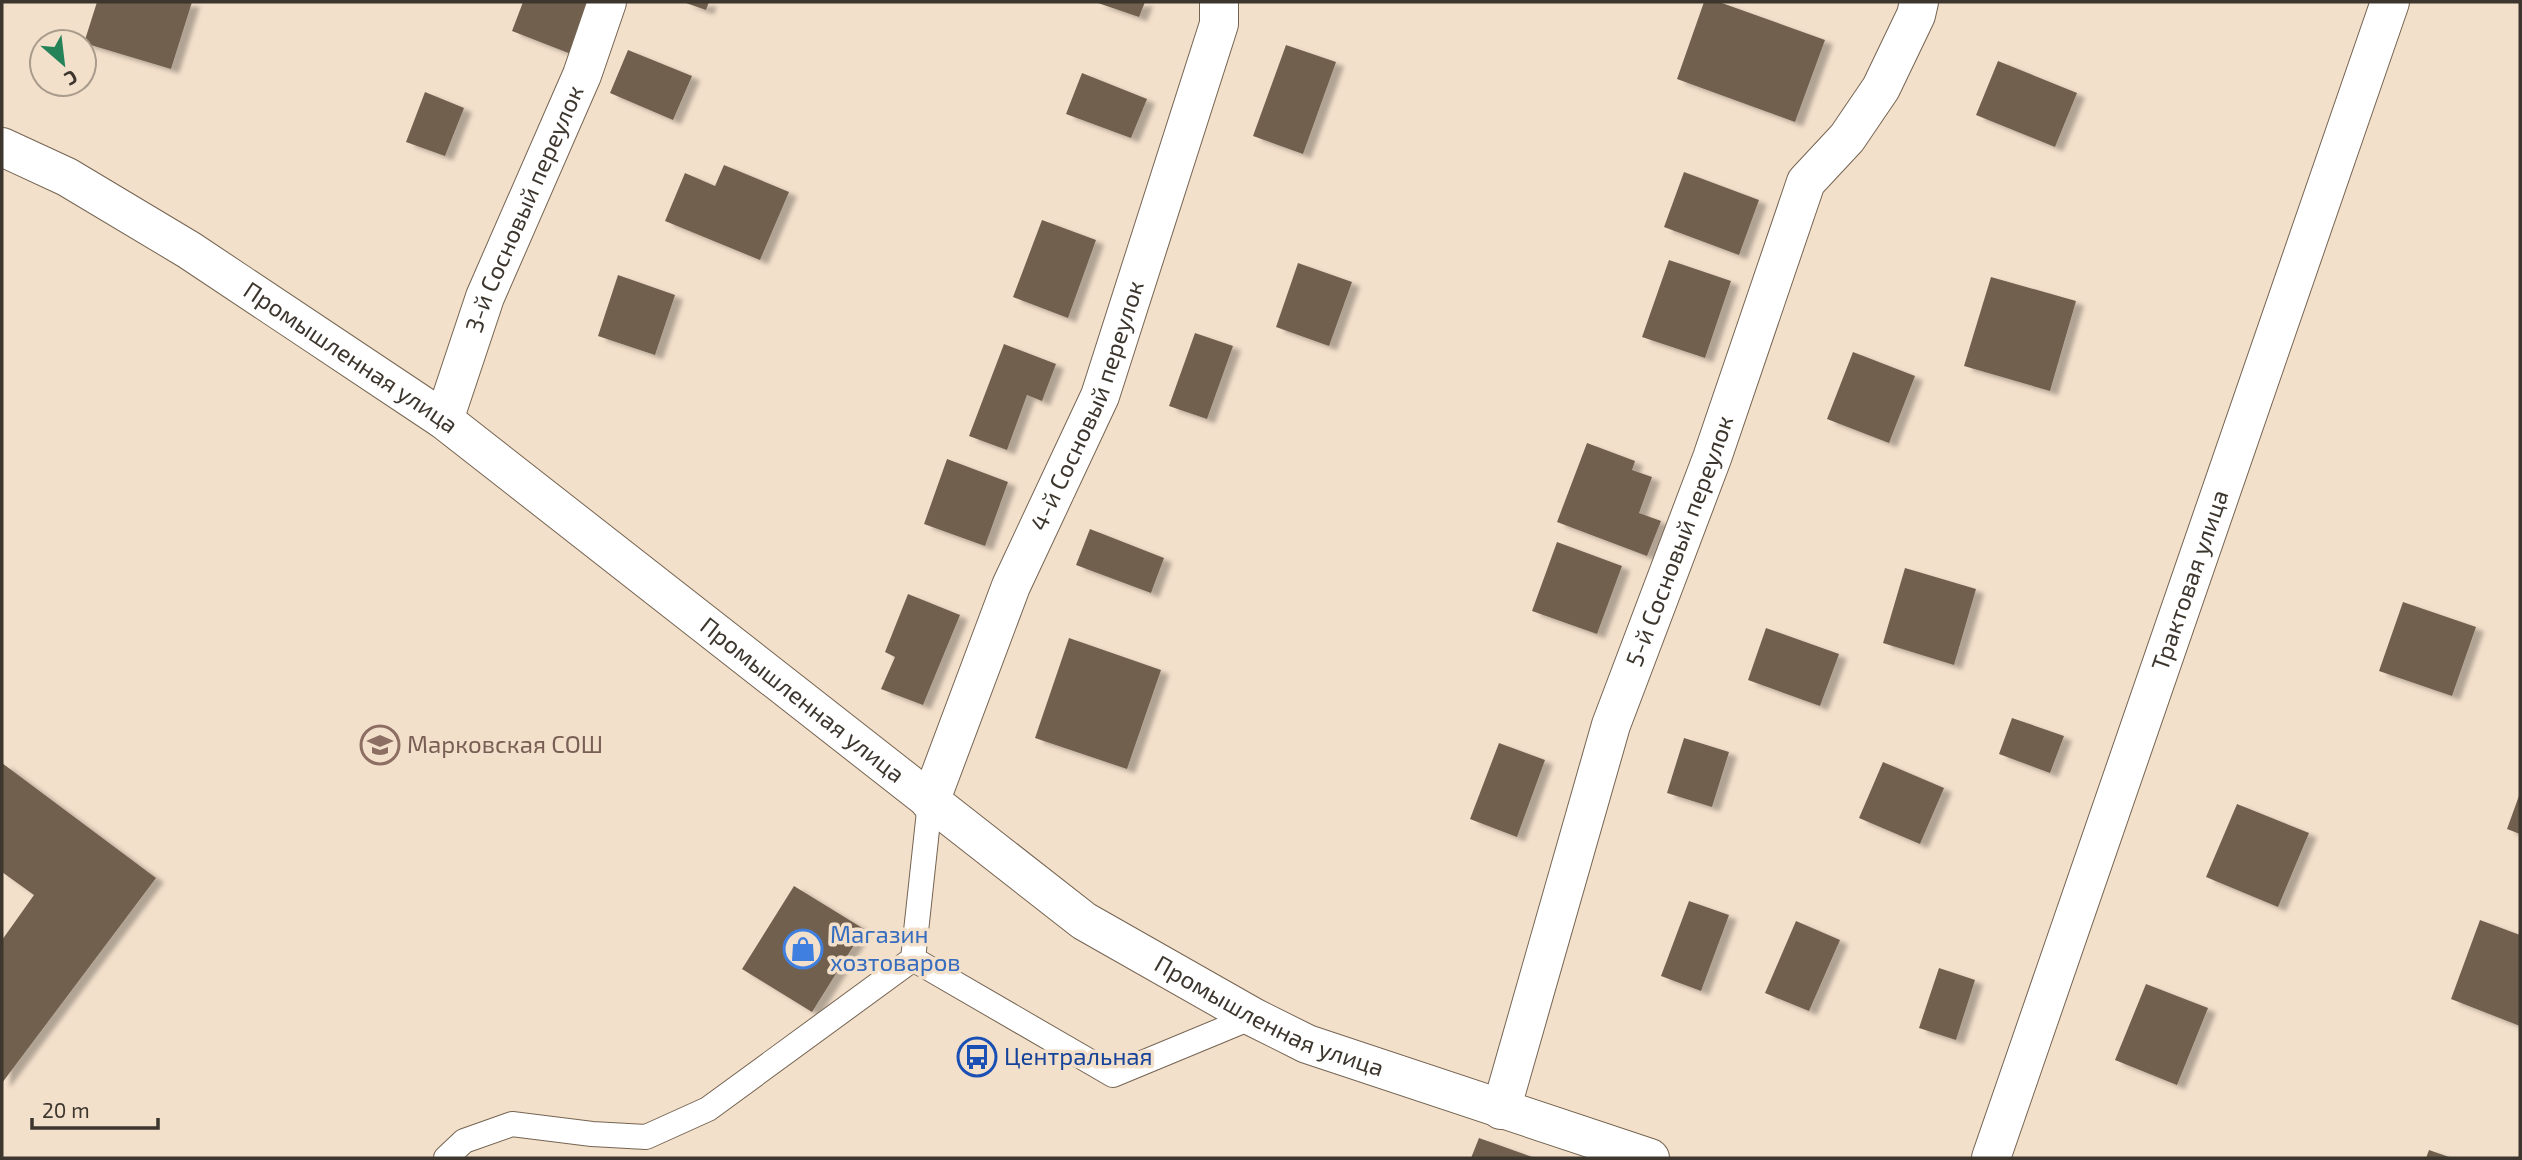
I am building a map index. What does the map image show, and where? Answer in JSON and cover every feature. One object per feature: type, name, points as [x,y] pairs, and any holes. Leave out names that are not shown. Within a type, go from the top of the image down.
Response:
[{"type":"street","name":"3-й Сосновый переулок","points":[[444,419],[485,297],[582,75],[607,2]]},
{"type":"street","name":"4-й Сосновый переулок","points":[[930,802],[1012,586],[1100,396],[1219,24],[1219,2]]},
{"type":"street","name":"5-й Сосновый переулок","points":[[1501,1110],[1611,725],[1712,458],[1806,182],[1847,138],[1881,88],[1916,15],[1919,2]]},
{"type":"street","name":"Трактовая улица","points":[[1991,1158],[2390,2]]},
{"type":"street","name":"Промышленная улица","points":[[2,147],[67,177],[189,250],[444,419],[1083,920],[1252,1017],[1307,1044],[1650,1158]]},
{"type":"lane","points":[[446,1158],[464,1141],[512,1124],[592,1134],[646,1137],[708,1109],[913,959],[930,802]]},
{"type":"lane","points":[[913,959],[1114,1075],[1252,1017]]},
{"type":"building","points":[[97,2],[192,2],[171,69],[98,47],[98,28],[89,28]]},
{"type":"building","points":[[523,2],[591,2],[571,54],[512,31]]},
{"type":"building","points":[[683,2],[709,2],[706,10]]},
{"type":"building","points":[[1095,2],[1145,2],[1139,17]]},
{"type":"building","points":[[1704,2],[1719,2],[1825,40],[1795,122],[1677,79]]},
{"type":"building","points":[[1286,45],[1336,62],[1303,154],[1253,136]]},
{"type":"building","points":[[628,50],[692,76],[673,120],[610,93]]},
{"type":"building","points":[[1998,61],[2077,93],[2055,147],[1976,115]]},
{"type":"building","points":[[1082,73],[1147,99],[1131,138],[1066,114]]},
{"type":"building","points":[[425,92],[464,108],[445,156],[406,142]]},
{"type":"building","points":[[724,165],[789,192],[760,260],[665,221],[685,173],[715,186]]},
{"type":"building","points":[[1684,172],[1759,200],[1739,255],[1664,227]]},
{"type":"building","points":[[1042,220],[1096,240],[1068,318],[1013,297]]},
{"type":"building","points":[[1669,260],[1731,281],[1705,358],[1642,337]]},
{"type":"building","points":[[1298,263],[1352,282],[1329,346],[1276,327]]},
{"type":"building","points":[[618,275],[675,295],[655,355],[598,336]]},
{"type":"building","points":[[1991,277],[2076,301],[2050,391],[1964,366]]},
{"type":"building","points":[[1195,333],[1233,346],[1207,419],[1169,406]]},
{"type":"building","points":[[1004,344],[1056,364],[1042,401],[1027,395],[1007,450],[969,436]]},
{"type":"building","points":[[1853,352],[1915,376],[1889,443],[1827,419]]},
{"type":"building","points":[[1587,443],[1635,461],[1632,470],[1652,477],[1639,513],[1661,521],[1647,556],[1557,522]]},
{"type":"building","points":[[947,459],[1008,482],[985,546],[924,524]]},
{"type":"building","points":[[1090,529],[1164,558],[1151,593],[1076,565]]},
{"type":"building","points":[[1557,542],[1622,566],[1597,634],[1532,611]]},
{"type":"building","points":[[1905,568],[1976,589],[1954,665],[1883,643]]},
{"type":"building","points":[[908,594],[960,615],[923,705],[881,689],[895,657],[885,652]]},
{"type":"building","points":[[2403,602],[2476,627],[2452,696],[2379,671]]},
{"type":"building","points":[[1766,628],[1839,654],[1820,706],[1748,680]]},
{"type":"building","points":[[1069,638],[1161,670],[1127,769],[1035,738]]},
{"type":"building","points":[[2012,718],[2064,736],[2050,773],[1999,754]]},
{"type":"building","points":[[1684,738],[1729,752],[1712,807],[1667,793]]},
{"type":"building","points":[[1499,743],[1545,760],[1517,837],[1470,819]]},
{"type":"building","points":[[1883,762],[1944,788],[1920,844],[1859,818]]},
{"type":"building","points":[[2,763],[156,878],[2,1083],[2,940],[34,895],[2,872]]},
{"type":"building","points":[[2520,793],[2520,834],[2507,829]]},
{"type":"building","points":[[2237,804],[2309,833],[2278,907],[2206,877]]},
{"type":"building","name":"Магазин хозтоваров","points":[[794,886],[864,929],[812,1012],[742,969]]},
{"type":"building","points":[[1689,901],[1729,915],[1701,991],[1661,976]]},
{"type":"building","points":[[2480,920],[2520,935],[2520,1026],[2451,999]]},
{"type":"building","points":[[1796,921],[1840,940],[1809,1011],[1765,993]]},
{"type":"building","points":[[1939,968],[1975,980],[1956,1040],[1919,1028]]},
{"type":"building","points":[[2146,984],[2208,1008],[2177,1085],[2115,1060]]},
{"type":"building","points":[[1479,1138],[1535,1158],[1471,1158]]},
{"type":"building","points":[[2429,1150],[2452,1158],[2426,1158]]},
{"type":"place","name":"Марковская СОШ","points":[[380,745]]},
{"type":"place","name":"Магазин хозтоваров","points":[[803,949]]},
{"type":"place","name":"Центральная","points":[[977,1057]]}]
